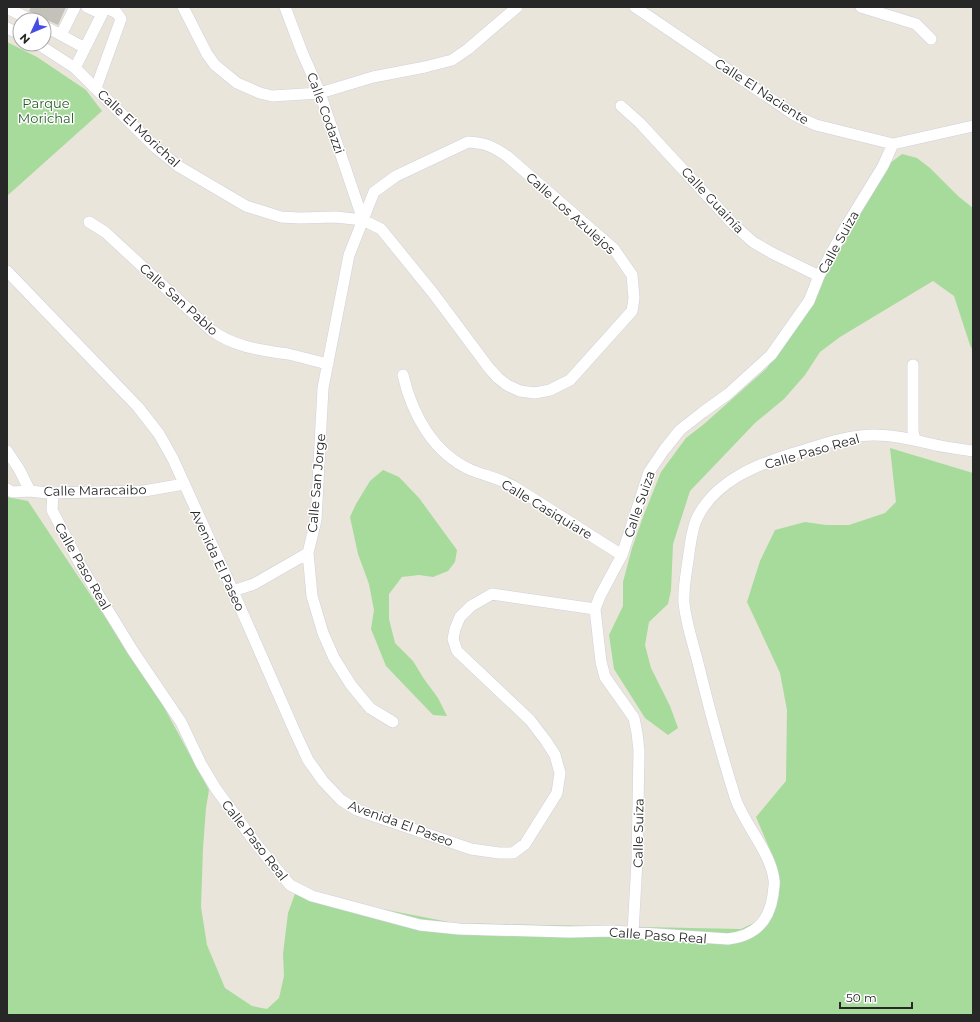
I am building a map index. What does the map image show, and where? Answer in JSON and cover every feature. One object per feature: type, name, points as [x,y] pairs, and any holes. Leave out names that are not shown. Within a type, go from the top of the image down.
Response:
[{"type":"street","points":[[61,35],[75,7]]},
{"type":"street","points":[[75,68],[102,14],[87,7]]},
{"type":"street","points":[[96,88],[120,19],[116,13],[104,7]]},
{"type":"street","points":[[183,7],[207,54],[215,65],[237,83],[260,93],[272,96],[320,92],[373,77],[452,60],[468,49],[517,7]]},
{"type":"street","name":"Calle Codazzi","points":[[285,7],[302,52],[320,92],[363,220]]},
{"type":"street","name":"Calle El Naciente","points":[[634,7],[796,116],[816,125],[893,144],[973,126]]},
{"type":"street","points":[[861,7],[916,24],[931,39]]},
{"type":"street","points":[[52,30],[85,48]]},
{"type":"street","name":"Calle El Morichal","points":[[52,52],[75,68],[155,147],[178,166],[246,206],[281,217],[336,217],[363,220]]},
{"type":"street","name":"Calle Guainía","points":[[621,106],[651,134],[734,225],[753,242],[819,276]]},
{"type":"street","name":"Calle Los Azulejos","points":[[468,142],[492,146],[507,156],[614,249],[632,275],[634,298],[632,311],[570,380],[550,390],[535,394],[520,391],[507,386],[498,378],[390,239],[381,229],[363,220],[374,192],[396,176],[468,142]]},
{"type":"street","name":"Calle Suiza","points":[[633,933],[637,853],[639,751],[637,733],[634,718],[605,676],[601,662],[595,609],[600,596],[622,555],[649,472],[680,430],[728,394],[771,355],[809,301],[819,276],[845,228],[883,166],[893,144]]},
{"type":"street","name":"Calle San Jorge","points":[[363,220],[349,255],[323,388],[316,520],[308,553],[312,596],[323,633],[334,658],[351,684],[370,708],[393,722]]},
{"type":"street","name":"Calle San Pablo","points":[[88,222],[105,232],[222,338],[250,348],[328,364]]},
{"type":"street","name":"Avenida El Paseo","points":[[7,271],[138,407],[159,434],[173,459],[308,760],[323,781],[341,800],[357,810],[470,849],[499,853],[513,853],[525,844],[557,793],[560,773],[555,755],[530,720],[477,668],[457,651],[453,639],[455,629],[460,617],[471,606],[492,594],[595,609]]},
{"type":"street","points":[[913,365],[913,431],[915,440]]},
{"type":"street","name":"Calle Casiquiare","points":[[403,375],[407,390],[428,434],[441,450],[455,462],[515,487],[622,555]]},
{"type":"street","name":"Calle Paso Real","points":[[53,492],[52,510],[81,566],[133,651],[181,722],[201,764],[216,789],[257,845],[290,885],[312,896],[420,924],[459,929],[569,932],[612,931],[728,939],[739,938],[759,927],[765,919],[771,906],[774,880],[769,864],[736,801],[713,724],[684,603],[685,583],[692,536],[697,517],[717,491],[729,481],[749,470],[780,458],[844,439],[863,435],[890,436],[973,451]]},
{"type":"street","points":[[7,451],[19,469],[30,491]]},
{"type":"street","name":"Calle Maracaibo","points":[[7,489],[12,492],[144,491],[184,484]]},
{"type":"street","points":[[233,591],[254,584],[308,553]]},
{"type":"green space","name":"Parque Morichal","points":[[7,42],[12,44],[12,52],[27,52],[37,57],[86,90],[102,111],[7,196]]},
{"type":"green space","points":[[902,154],[917,158],[973,208],[973,351],[954,296],[933,281],[840,337],[820,352],[805,375],[784,399],[755,423],[690,491],[673,544],[671,590],[668,604],[649,622],[645,645],[651,668],[670,706],[678,728],[668,735],[645,718],[614,669],[609,635],[623,606],[623,582],[632,548],[661,472],[686,438],[767,368],[889,164]]},
{"type":"green space","points":[[890,448],[973,473],[973,1015],[7,1015],[7,497],[28,501],[159,698],[209,790],[203,848],[201,907],[207,945],[225,988],[252,1006],[267,1009],[279,998],[284,976],[283,954],[288,913],[296,891],[454,923],[741,929],[758,921],[778,889],[776,864],[756,817],[786,781],[787,710],[780,673],[747,602],[760,561],[775,530],[805,522],[826,525],[849,525],[885,513],[896,502]]},
{"type":"green space","points":[[383,470],[399,477],[419,498],[457,550],[455,562],[448,571],[433,577],[419,575],[402,577],[389,594],[389,619],[395,643],[413,661],[438,698],[447,716],[433,715],[386,666],[371,629],[374,610],[369,584],[358,554],[350,517],[370,481]]},
{"type":"building","points":[[31,7],[66,7],[58,25],[52,22],[52,12],[29,11]]}]
